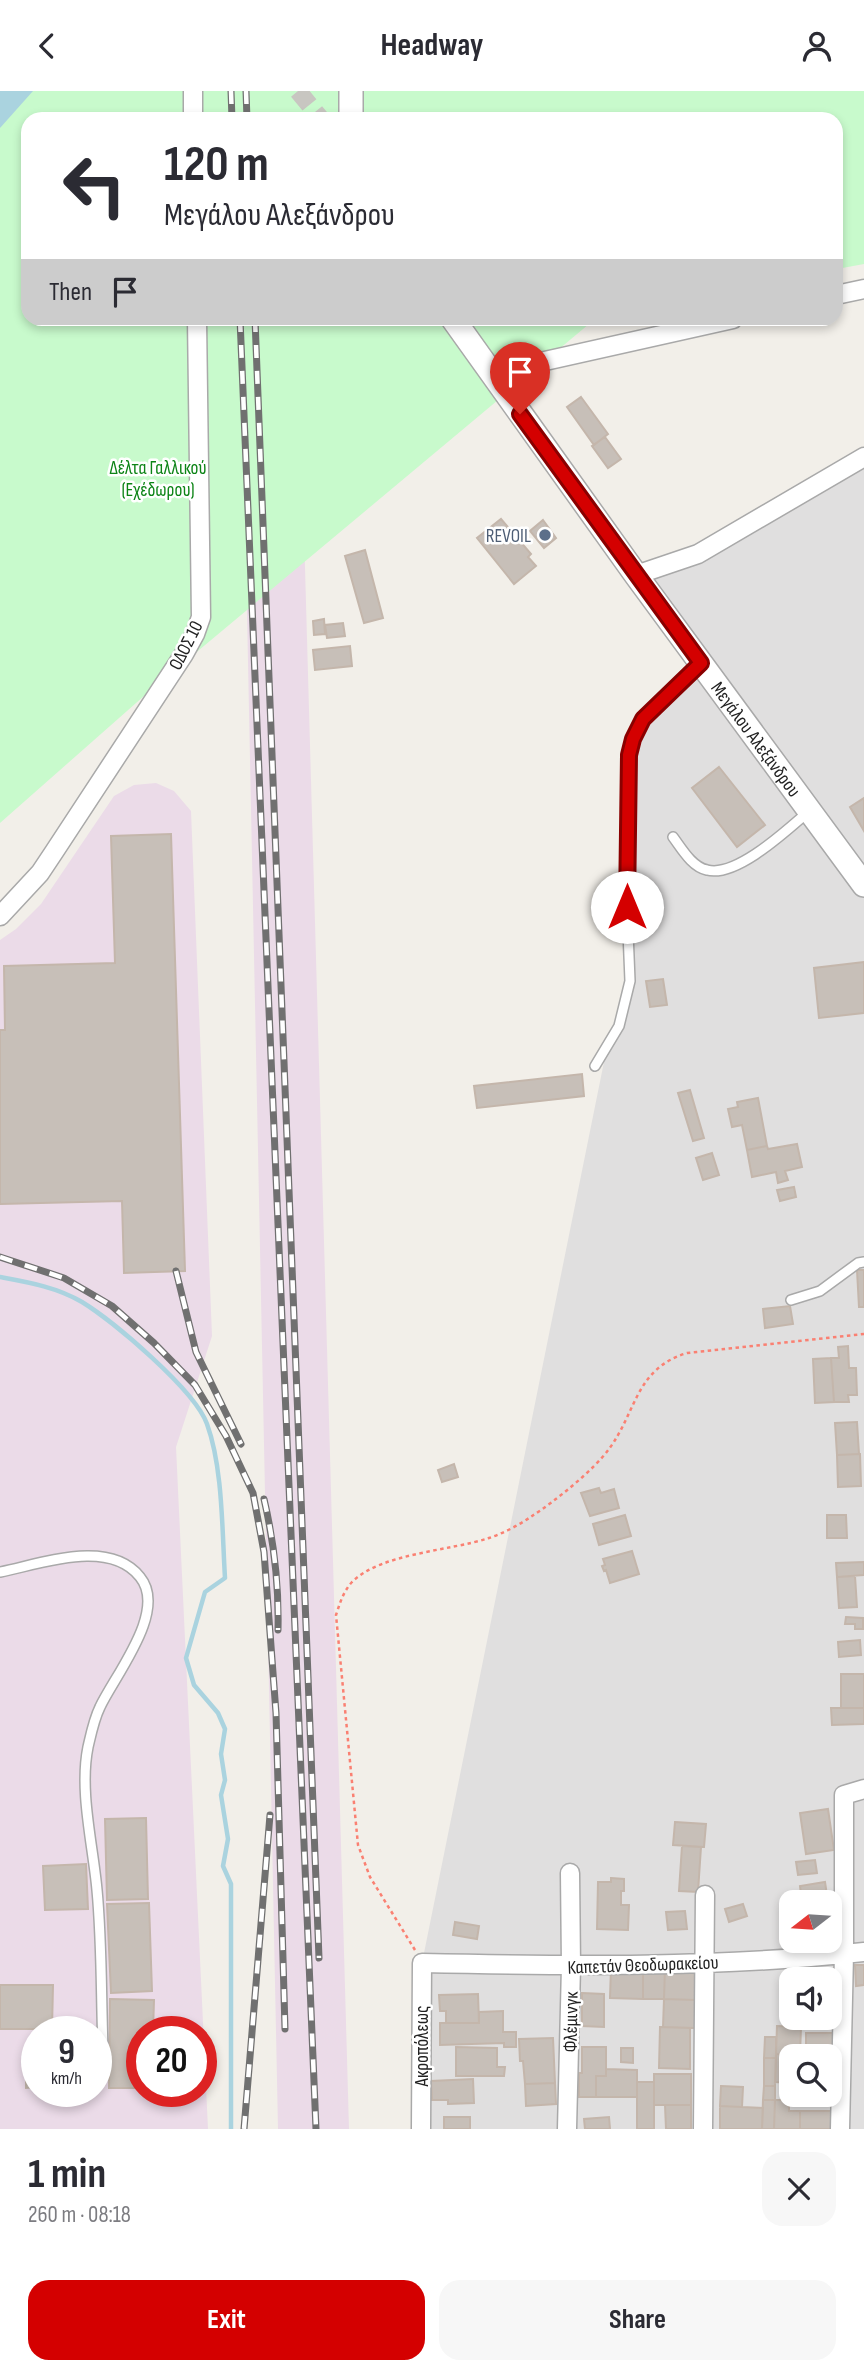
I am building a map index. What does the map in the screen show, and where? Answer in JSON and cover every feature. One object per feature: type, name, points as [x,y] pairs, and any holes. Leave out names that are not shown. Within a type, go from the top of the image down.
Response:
[{"type":"street","points":[[193,91],[193,112]]},
{"type":"street","points":[[351,91],[351,112]]},
{"type":"street","points":[[843,294],[864,289]]},
{"type":"street","name":"ΟΔΟΣ 10","points":[[0,916],[47,863],[184,654],[201,617],[197,326]]},
{"type":"street","name":"Μεγάλου Αλεξάνδρου","points":[[458,326],[636,575],[864,885]]},
{"type":"street","points":[[491,373],[702,326]]},
{"type":"street","points":[[636,575],[698,554],[864,457]]},
{"type":"street","points":[[840,2129],[844,1795],[864,1789]]},
{"type":"street","name":"Φλέμινγκ","points":[[567,2129],[570,1874]]},
{"type":"street","points":[[703,2129],[705,1895]]},
{"type":"street","name":"Καπετάν Θεοδωρακείου","points":[[422,1963],[571,1966],[705,1963],[864,1952]]},
{"type":"street","name":"Ακροπόλεως","points":[[421,2129],[422,1963]]},
{"type":"lane","points":[[595,1066],[619,1026],[630,981],[627,865],[629,755],[633,739],[643,719],[701,663]]},
{"type":"lane","points":[[673,837],[699,867],[709,871],[725,870],[742,863],[809,811]]},
{"type":"lane","points":[[791,1300],[820,1291],[848,1269],[864,1262]]},
{"type":"lane","points":[[0,1572],[74,1557],[104,1556],[125,1563],[142,1578],[149,1597],[147,1615],[139,1635],[99,1709],[88,1750],[85,1782],[97,1892],[102,2016]]},
{"type":"path","points":[[422,1963],[370,1877],[358,1845],[337,1643],[336,1615],[341,1598],[352,1583],[368,1570],[489,1538],[533,1515],[582,1476],[609,1450],[642,1385],[655,1369],[671,1358],[687,1353],[864,1334]]},
{"type":"shaded area","points":[[241,326],[298,326],[349,2129],[278,2129]]},
{"type":"shaded area","points":[[864,457],[864,2129],[421,2129],[422,1963],[607,1047],[627,1000],[630,755],[638,728],[700,663],[636,575],[660,569]]},
{"type":"shaded area","points":[[156,783],[174,791],[191,811],[212,1336],[176,1447],[203,2016],[126,2016],[126,2107],[207,2107],[208,2129],[0,2129],[0,940],[16,929],[41,904],[114,796],[134,785]]},
{"type":"green space","name":"Δέλτα Γαλλικού (Εχέδωρου)","points":[[0,91],[864,91],[864,264],[843,268],[843,112],[21,112],[21,326],[587,326],[144,696],[0,823]]},
{"type":"water","points":[[0,91],[33,91],[0,128]]},
{"type":"building","points":[[581,397],[608,434],[594,445],[567,407]]},
{"type":"building","points":[[605,437],[621,459],[608,468],[592,446]]},
{"type":"building","points":[[501,519],[531,554],[528,557],[536,566],[514,584],[477,538]]},
{"type":"building","points":[[543,520],[556,538],[544,548],[530,531]]},
{"type":"building","points":[[365,550],[383,618],[364,623],[345,556]]},
{"type":"building","points":[[324,619],[325,634],[314,635],[313,621]]},
{"type":"building","points":[[343,623],[345,636],[327,638],[325,625]]},
{"type":"building","points":[[350,646],[352,666],[315,670],[313,650]]},
{"type":"building","points":[[719,767],[765,825],[737,847],[692,788]]},
{"type":"building","points":[[864,798],[864,831],[850,807]]},
{"type":"building","points":[[171,834],[185,1271],[124,1273],[122,1201],[0,1204],[0,1030],[5,1030],[4,966],[115,963],[111,836]]},
{"type":"building","points":[[864,962],[864,1013],[819,1018],[814,968]]},
{"type":"building","points":[[663,979],[667,1005],[650,1007],[646,981]]},
{"type":"building","points":[[582,1074],[584,1096],[477,1108],[474,1086]]},
{"type":"building","points":[[690,1090],[704,1138],[693,1141],[678,1093]]},
{"type":"building","points":[[758,1098],[767,1146],[747,1150],[742,1125],[732,1127],[728,1109],[738,1107],[737,1102]]},
{"type":"building","points":[[797,1144],[802,1167],[785,1171],[788,1180],[778,1183],[776,1172],[752,1177],[747,1150]]},
{"type":"building","points":[[712,1153],[719,1175],[703,1180],[696,1158]]},
{"type":"building","points":[[794,1187],[796,1197],[780,1201],[777,1190]]},
{"type":"building","points":[[857,1270],[864,1270],[864,1307],[859,1307]]},
{"type":"building","points":[[790,1306],[793,1324],[765,1328],[763,1309]]},
{"type":"building","points":[[848,1346],[849,1368],[856,1368],[857,1395],[848,1395],[849,1402],[834,1402],[831,1358],[839,1358],[838,1347]]},
{"type":"building","points":[[831,1358],[834,1402],[815,1403],[813,1359]]},
{"type":"building","points":[[857,1422],[859,1454],[837,1455],[835,1423]]},
{"type":"building","points":[[860,1454],[861,1486],[838,1487],[837,1455]]},
{"type":"building","points":[[454,1464],[458,1477],[442,1482],[438,1470]]},
{"type":"building","points":[[599,1488],[601,1493],[614,1489],[619,1508],[590,1516],[581,1493]]},
{"type":"building","points":[[625,1515],[631,1536],[599,1545],[593,1524]]},
{"type":"building","points":[[827,1515],[846,1515],[847,1538],[827,1538]]},
{"type":"building","points":[[632,1551],[639,1574],[610,1583],[602,1566],[605,1565],[603,1559]]},
{"type":"building","points":[[864,1562],[864,1575],[837,1577],[836,1563]]},
{"type":"building","points":[[855,1576],[857,1607],[839,1608],[837,1577]]},
{"type":"building","points":[[846,1617],[863,1618],[863,1629],[855,1629],[855,1624],[845,1624]]},
{"type":"building","points":[[860,1640],[861,1655],[839,1657],[838,1642]]},
{"type":"building","points":[[841,1674],[864,1674],[864,1708],[841,1708]]},
{"type":"building","points":[[831,1708],[864,1708],[864,1724],[832,1725]]},
{"type":"building","points":[[828,1809],[834,1850],[806,1854],[800,1813]]},
{"type":"building","points":[[146,1818],[148,1899],[107,1900],[105,1819]]},
{"type":"building","points":[[675,1822],[706,1824],[704,1847],[673,1845]]},
{"type":"building","points":[[682,1846],[701,1847],[698,1892],[679,1891]]},
{"type":"building","points":[[815,1860],[817,1873],[798,1875],[796,1862]]},
{"type":"building","points":[[86,1864],[88,1909],[45,1910],[43,1866]]},
{"type":"building","points":[[611,1878],[624,1879],[621,1905],[629,1905],[628,1930],[597,1929],[598,1882],[611,1882]]},
{"type":"building","points":[[825,1882],[826,1890],[800,1890],[800,1886]]},
{"type":"building","points":[[149,1903],[152,1991],[111,1993],[107,1904]]},
{"type":"building","points":[[743,1904],[747,1916],[729,1922],[725,1909]]},
{"type":"building","points":[[685,1911],[687,1929],[668,1930],[666,1912]]},
{"type":"building","points":[[455,1922],[479,1926],[477,1939],[453,1935]]},
{"type":"building","points":[[855,1965],[864,1965],[864,1985],[856,1986]]},
{"type":"building","points":[[611,1967],[643,1968],[643,1999],[610,1998]]},
{"type":"building","points":[[643,1968],[665,1968],[664,1999],[643,1999]]},
{"type":"building","points":[[665,1968],[696,1969],[695,2000],[664,1999]]},
{"type":"building","points":[[0,1985],[53,1985],[52,2016],[21,2016],[21,2029],[0,2029]]},
{"type":"building","points":[[582,1993],[604,1994],[604,2027],[582,2026]]},
{"type":"building","points":[[478,1994],[479,2023],[446,2023],[446,2011],[440,2011],[439,1995]]},
{"type":"building","points":[[110,1999],[154,2000],[154,2016],[126,2016],[126,2088],[112,2088],[112,2016],[110,2016]]},
{"type":"building","points":[[664,1999],[695,2000],[695,2028],[663,2027]]},
{"type":"building","points":[[503,2011],[503,2032],[516,2032],[516,2047],[504,2047],[504,2043],[440,2045],[440,2023],[479,2023],[479,2012]]},
{"type":"building","points":[[777,2026],[779,2030],[801,2030],[800,2044],[779,2044],[779,2054],[776,2054]]},
{"type":"building","points":[[660,2027],[690,2028],[690,2069],[659,2068]]},
{"type":"building","points":[[806,2033],[833,2033],[833,2044],[806,2044]]},
{"type":"building","points":[[765,2037],[776,2037],[776,2058],[764,2058]]},
{"type":"building","points":[[553,2038],[555,2083],[525,2084],[519,2039]]},
{"type":"building","points":[[456,2047],[497,2048],[497,2067],[505,2067],[504,2076],[456,2076]]},
{"type":"building","points":[[582,2047],[606,2047],[606,2076],[596,2076],[596,2097],[579,2097]]},
{"type":"building","points":[[621,2048],[633,2048],[633,2063],[621,2062]]},
{"type":"building","points":[[776,2054],[779,2054],[779,2082],[775,2082]]},
{"type":"building","points":[[764,2058],[776,2058],[775,2086],[764,2086]]},
{"type":"building","points":[[606,2069],[637,2070],[637,2097],[596,2097],[596,2076],[606,2076]]},
{"type":"building","points":[[654,2074],[691,2074],[691,2105],[654,2105]]},
{"type":"building","points":[[473,2079],[474,2103],[448,2104],[448,2100],[432,2100],[431,2081]]},
{"type":"building","points":[[637,2082],[654,2082],[654,2129],[637,2129]]},
{"type":"building","points":[[555,2083],[556,2104],[526,2106],[525,2084]]},
{"type":"building","points":[[721,2086],[743,2087],[742,2107],[720,2106]]},
{"type":"building","points":[[764,2086],[775,2086],[775,2100],[763,2100]]},
{"type":"building","points":[[763,2100],[775,2100],[774,2129],[762,2129]]},
{"type":"building","points":[[775,2100],[779,2100],[779,2107],[800,2111],[800,2129],[774,2129]]},
{"type":"building","points":[[665,2105],[691,2105],[691,2129],[666,2129]]},
{"type":"building","points":[[720,2106],[763,2108],[762,2129],[720,2129]]},
{"type":"building","points":[[800,2111],[833,2111],[833,2129],[800,2129]]},
{"type":"building","points":[[444,2117],[470,2117],[470,2129],[444,2129]]},
{"type":"building","points":[[609,2117],[610,2129],[585,2129],[584,2119]]},
{"type":"waterway","points":[[0,1277],[62,1292],[82,1302],[113,1324],[152,1357],[187,1393],[207,1424],[212,1441],[221,1500],[225,1578],[205,1592],[186,1658],[194,1685],[218,1713],[225,1729],[221,1754],[225,1780],[221,1795],[228,1839],[223,1866],[231,1884],[231,2129]]},
{"type":"tunnel","points":[[298,91],[315,112]]},
{"type":"railway","points":[[231,91],[232,112]]},
{"type":"railway","points":[[246,91],[247,112]]},
{"type":"railway","points":[[240,326],[316,2129]]},
{"type":"railway","points":[[255,326],[319,1958]]},
{"type":"railway","points":[[0,1257],[64,1278],[112,1306],[154,1343],[195,1385],[226,1436],[253,1493],[264,1552],[276,1713],[285,2029]]},
{"type":"railway","points":[[176,1271],[196,1352],[241,1444]]},
{"type":"railway","points":[[264,1499],[275,1564],[278,1630]]},
{"type":"railway","points":[[244,2129],[270,1815]]},
{"type":"place","name":"REVOIL","points":[[545,535]]},
{"type":"route","points":[[520,414],[701,663],[643,719],[633,739],[629,755],[627,907]]}]
